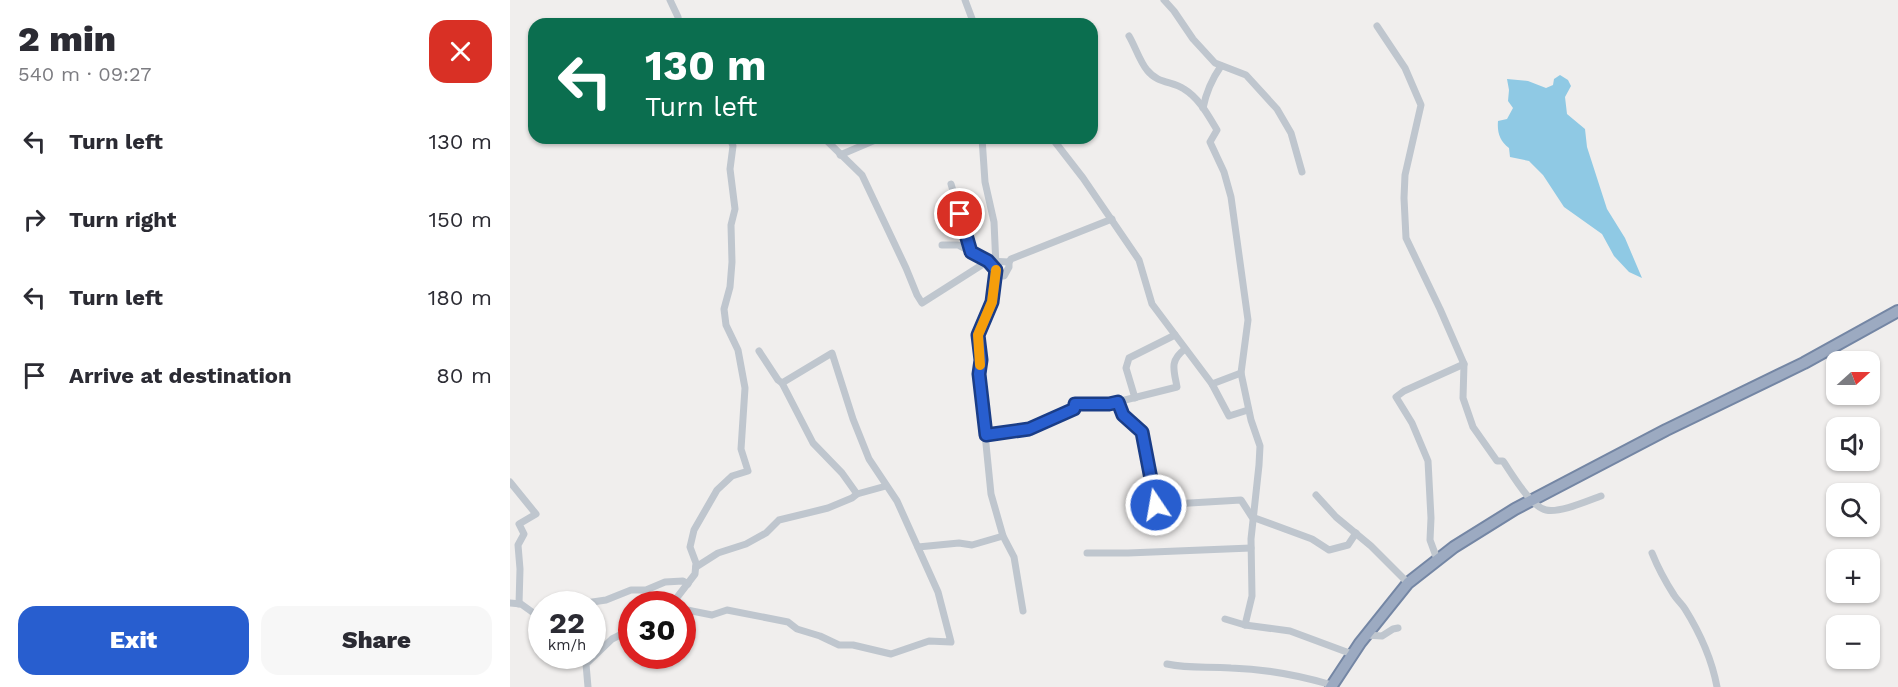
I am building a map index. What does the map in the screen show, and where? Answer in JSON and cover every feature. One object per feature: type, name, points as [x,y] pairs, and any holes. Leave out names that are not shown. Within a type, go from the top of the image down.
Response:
[{"type":"highway","points":[[1332,686],[1366,635],[1408,583],[1437,559],[1471,536],[1531,500],[1686,420],[1804,363],[1898,311]]},
{"type":"street","points":[[670,0],[678,18]]},
{"type":"street","points":[[965,0],[972,18]]},
{"type":"street","points":[[1164,0],[1193,39],[1215,63],[1246,75],[1277,109],[1292,133],[1302,172]]},
{"type":"street","points":[[1377,26],[1405,68],[1421,105],[1405,175],[1406,238],[1464,364],[1463,399],[1473,427],[1497,461],[1503,461],[1531,500],[1545,510],[1562,509],[1601,496]]},
{"type":"street","points":[[1129,36],[1146,69],[1167,83],[1183,87],[1197,99],[1217,130],[1210,142],[1224,172],[1231,197],[1248,320],[1241,374],[1248,410],[1260,446],[1252,517],[1252,596],[1245,625]]},
{"type":"street","points":[[1203,108],[1204,99],[1221,66]]},
{"type":"street","points":[[682,591],[695,574],[696,563],[690,547],[694,530],[717,490],[732,476],[748,471],[741,449],[745,388],[738,350],[726,325],[724,309],[730,287],[731,225],[735,209],[730,169],[732,144]]},
{"type":"street","points":[[830,144],[862,175],[906,268],[916,295],[922,303],[1011,260],[1112,219]]},
{"type":"street","points":[[840,155],[866,144]]},
{"type":"street","points":[[982,144],[985,182],[994,222],[994,268],[992,302],[978,335],[981,360],[979,374],[991,494],[1004,536],[1014,557],[1023,611]]},
{"type":"street","points":[[1056,144],[1139,260],[1152,304],[1212,384],[1229,416],[1248,410]]},
{"type":"street","points":[[951,184],[971,252]]},
{"type":"street","points":[[942,245],[958,244],[1004,276],[1009,262]]},
{"type":"street","points":[[1135,398],[1126,368],[1128,358],[1175,335]]},
{"type":"street","points":[[986,435],[1029,429],[1074,409],[1075,404],[1109,404],[1177,387],[1173,364],[1176,355],[1185,349]]},
{"type":"street","points":[[759,351],[782,383],[813,442],[842,473],[856,494]]},
{"type":"street","points":[[696,612],[712,615],[727,610],[788,622],[796,628],[839,645],[853,645],[891,654],[929,641],[951,642],[938,592],[897,501],[869,459],[853,419],[832,353],[782,383]]},
{"type":"street","points":[[1437,559],[1430,540],[1428,461],[1412,423],[1396,396],[1404,390],[1464,364]]},
{"type":"street","points":[[1212,384],[1241,374]]},
{"type":"street","points":[[1118,402],[1123,415],[1142,432],[1156,505],[1241,500],[1252,517],[1312,539],[1329,550],[1348,545],[1356,533]]},
{"type":"street","points":[[510,483],[536,514],[519,524],[524,534],[518,545],[519,604]]},
{"type":"street","points":[[696,567],[718,553],[746,544],[766,533],[779,520],[828,508],[856,494],[886,486]]},
{"type":"street","points":[[1316,495],[1336,517],[1371,546],[1408,583]]},
{"type":"street","points":[[918,547],[959,543],[972,545],[1004,536]]},
{"type":"street","points":[[1087,553],[1128,554],[1251,548]]},
{"type":"street","points":[[1652,553],[1661,574],[1698,632],[1714,671],[1717,687]]},
{"type":"street","points":[[606,600],[631,590],[646,590],[665,582],[683,581],[688,584]]},
{"type":"street","points":[[510,603],[519,604],[528,610]]},
{"type":"street","points":[[1225,619],[1245,625],[1290,631],[1352,654]]},
{"type":"street","points":[[1366,635],[1382,636],[1393,628],[1398,628]]},
{"type":"street","points":[[588,687],[586,664],[618,636]]},
{"type":"street","points":[[1167,664],[1186,668],[1231,668],[1295,674],[1332,686]]},
{"type":"water","points":[[1560,75],[1568,80],[1571,86],[1565,97],[1567,114],[1585,129],[1587,147],[1607,209],[1625,238],[1642,278],[1629,272],[1614,256],[1602,234],[1564,207],[1543,175],[1529,161],[1510,157],[1509,148],[1500,136],[1498,121],[1507,119],[1513,108],[1508,101],[1507,79],[1528,81],[1546,88],[1553,85],[1554,79]]},
{"type":"slow traffic","points":[[980,365],[978,335],[992,302],[996,270]]},
{"type":"route","points":[[960,214],[971,252],[988,261],[996,270],[992,302],[978,335],[981,360],[979,374],[986,435],[1029,429],[1074,409],[1075,404],[1118,402],[1123,415],[1142,432],[1156,505]]}]
